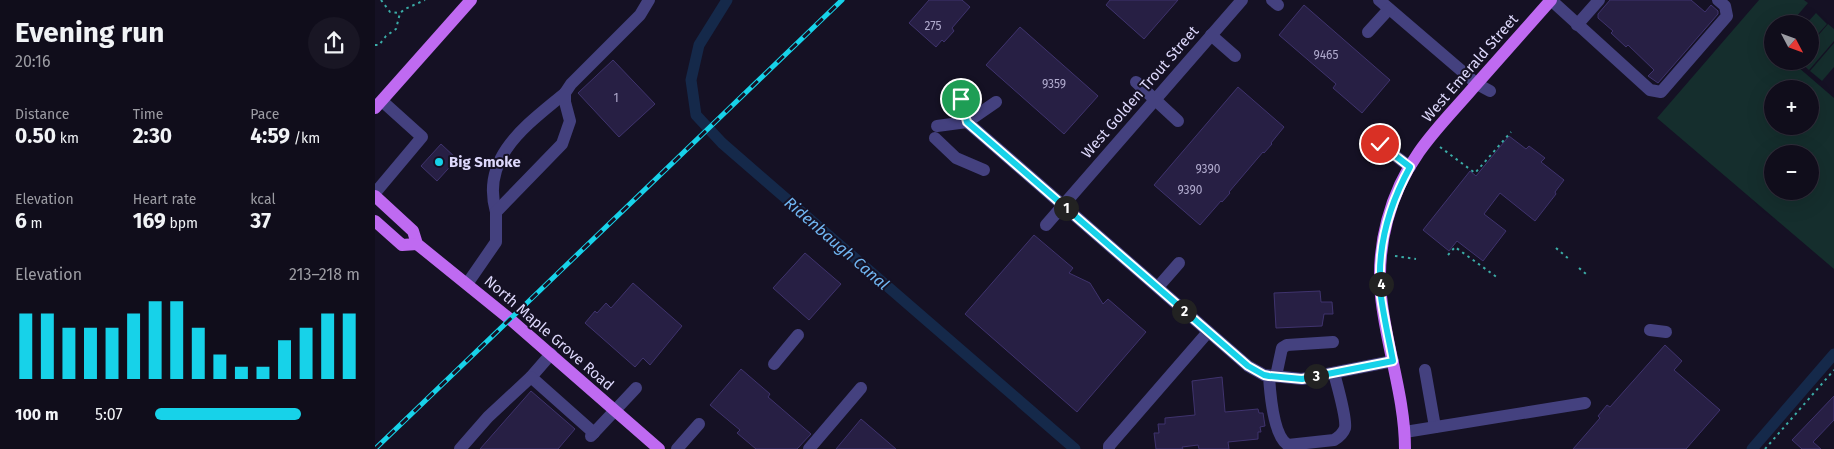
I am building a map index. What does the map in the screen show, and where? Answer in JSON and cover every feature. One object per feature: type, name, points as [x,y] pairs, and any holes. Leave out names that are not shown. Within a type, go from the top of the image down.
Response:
[{"type":"main road","points":[[378,104],[471,0]]},
{"type":"main road","name":"West Emerald Street","points":[[1405,449],[1405,432],[1381,295],[1381,250],[1385,227],[1393,201],[1410,167],[1434,133],[1551,0]]},
{"type":"main road","name":"North Maple Grove Road","points":[[375,195],[413,231],[417,244],[551,354],[659,449]]},
{"type":"main road","name":"North Maple Grove Road","points":[[375,221],[402,245],[417,244]]},
{"type":"street","points":[[467,284],[496,242],[496,212],[492,199],[493,180],[501,157],[512,140],[528,123],[565,93],[571,84],[639,16],[649,0]]},
{"type":"street","name":"West Golden Trout Street","points":[[1046,225],[1242,0]]},
{"type":"street","points":[[1379,0],[1477,84],[1490,91]]},
{"type":"street","points":[[1551,0],[1650,90],[1661,92],[1727,16],[1725,6],[1718,0]]},
{"type":"street","points":[[1577,24],[1599,0]]},
{"type":"street","points":[[1368,32],[1389,9]]},
{"type":"street","points":[[1211,34],[1235,56]]},
{"type":"street","points":[[1136,82],[1178,121]]},
{"type":"street","points":[[957,87],[967,122],[1248,366],[1264,375],[1302,379],[1393,361]]},
{"type":"street","points":[[496,212],[562,144],[570,121],[565,102],[565,93]]},
{"type":"street","points":[[984,170],[955,158],[936,132],[967,122],[996,102]]},
{"type":"street","points":[[375,195],[422,137],[378,104]]},
{"type":"street","points":[[1373,131],[1380,144],[1410,167]]},
{"type":"street","points":[[1157,288],[1179,263]]},
{"type":"street","points":[[1650,330],[1666,332]]},
{"type":"street","points":[[1109,449],[1109,446],[1126,425],[1209,332]]},
{"type":"street","points":[[774,364],[798,335]]},
{"type":"street","points":[[1333,342],[1287,345],[1282,348],[1270,390],[1279,436],[1287,445],[1334,440],[1344,431],[1345,422],[1334,373]]},
{"type":"street","points":[[461,449],[489,417],[531,377],[551,354]]},
{"type":"street","points":[[1425,370],[1435,427]]},
{"type":"street","points":[[531,377],[593,434],[637,388]]},
{"type":"street","points":[[809,449],[861,388]]},
{"type":"street","points":[[1405,432],[1585,403]]},
{"type":"street","points":[[677,449],[699,424]]},
{"type":"path","points":[[381,0],[389,12],[400,13]]},
{"type":"path","points":[[375,45],[379,45],[386,36],[396,29],[400,13],[425,0]]},
{"type":"path","points":[[1440,147],[1475,173],[1511,132]]},
{"type":"path","points":[[1448,255],[1455,247],[1498,278]]},
{"type":"path","points":[[1556,248],[1570,260]]},
{"type":"path","points":[[1395,256],[1416,259]]},
{"type":"path","points":[[1579,268],[1586,274]]},
{"type":"path","points":[[1765,449],[1834,370]]},
{"type":"green space","points":[[1759,0],[1804,0],[1808,3],[1798,15],[1764,15],[1764,70],[1801,70],[1813,80],[1764,80],[1764,135],[1819,135],[1819,85],[1834,98],[1834,269],[1657,118]]},
{"type":"green space","points":[[1819,16],[1827,24],[1819,33]]},
{"type":"green space","points":[[1828,24],[1834,29],[1834,41],[1819,58],[1819,34]]},
{"type":"green space","points":[[1834,43],[1834,67],[1822,81],[1810,71],[1819,70],[1819,60]]},
{"type":"building","points":[[929,0],[962,0],[970,7],[952,28],[954,31],[944,42],[942,40],[936,47],[909,23]]},
{"type":"building","points":[[1110,0],[1178,0],[1144,39],[1106,5]]},
{"type":"building","points":[[1610,0],[1691,0],[1705,12],[1711,5],[1718,11],[1718,14],[1658,83],[1648,76],[1654,70],[1628,45],[1626,47],[1611,33],[1613,31],[1598,18],[1598,14]]},
{"type":"building","points":[[1304,5],[1390,80],[1362,113],[1333,88],[1336,84],[1279,35]]},
{"type":"building","points":[[1020,27],[1098,96],[1064,134],[986,65]]},
{"type":"building","points":[[613,60],[655,104],[619,137],[578,93]]},
{"type":"building","points":[[1238,87],[1284,127],[1230,193],[1200,225],[1154,185]]},
{"type":"building","points":[[1509,136],[1526,149],[1529,146],[1545,158],[1541,162],[1564,180],[1555,192],[1556,194],[1535,221],[1500,193],[1484,214],[1506,231],[1483,261],[1457,241],[1449,251],[1423,230],[1470,171],[1476,176]]},
{"type":"building","name":"Big Smoke","points":[[441,144],[457,159],[437,181],[421,166]]},
{"type":"building","points":[[1034,235],[1073,268],[1069,273],[1090,283],[1103,304],[1108,299],[1146,332],[1077,412],[965,314]]},
{"type":"building","points":[[805,253],[841,284],[809,320],[773,288]]},
{"type":"building","points":[[633,283],[682,326],[650,365],[643,358],[635,367],[585,323],[595,311],[597,313],[606,303],[611,308]]},
{"type":"building","points":[[1320,291],[1321,302],[1332,302],[1333,314],[1324,314],[1322,326],[1276,328],[1274,293]]},
{"type":"building","points":[[1665,345],[1682,361],[1674,370],[1720,410],[1686,449],[1573,449],[1600,418],[1598,416],[1607,405],[1610,407]]},
{"type":"building","points":[[741,369],[770,394],[768,397],[811,434],[797,449],[756,449],[737,433],[740,430],[710,405]]},
{"type":"building","points":[[1222,377],[1225,412],[1258,409],[1259,413],[1263,413],[1265,426],[1260,427],[1261,432],[1258,432],[1258,439],[1228,442],[1229,449],[1199,449],[1198,445],[1182,447],[1183,449],[1156,449],[1154,433],[1159,433],[1158,424],[1165,424],[1165,418],[1195,415],[1192,381]]},
{"type":"building","points":[[531,391],[575,429],[558,449],[480,449]]},
{"type":"building","points":[[1834,396],[1834,420],[1813,442],[1821,449],[1802,449],[1792,440]]},
{"type":"building","points":[[861,419],[896,449],[836,449]]},
{"type":"waterway","name":"Ridenbaugh Canal","points":[[727,0],[699,45],[691,80],[696,115],[722,143],[1075,449]]},
{"type":"waterway","points":[[1752,449],[1834,354]]},
{"type":"railway","points":[[375,449],[842,0]]},
{"type":"place","name":"Big Smoke","points":[[439,162]]},
{"type":"route","points":[[961,99],[967,122],[1248,366],[1269,376],[1302,379],[1393,361],[1381,295],[1381,250],[1385,227],[1393,201],[1410,167],[1380,144]]}]
